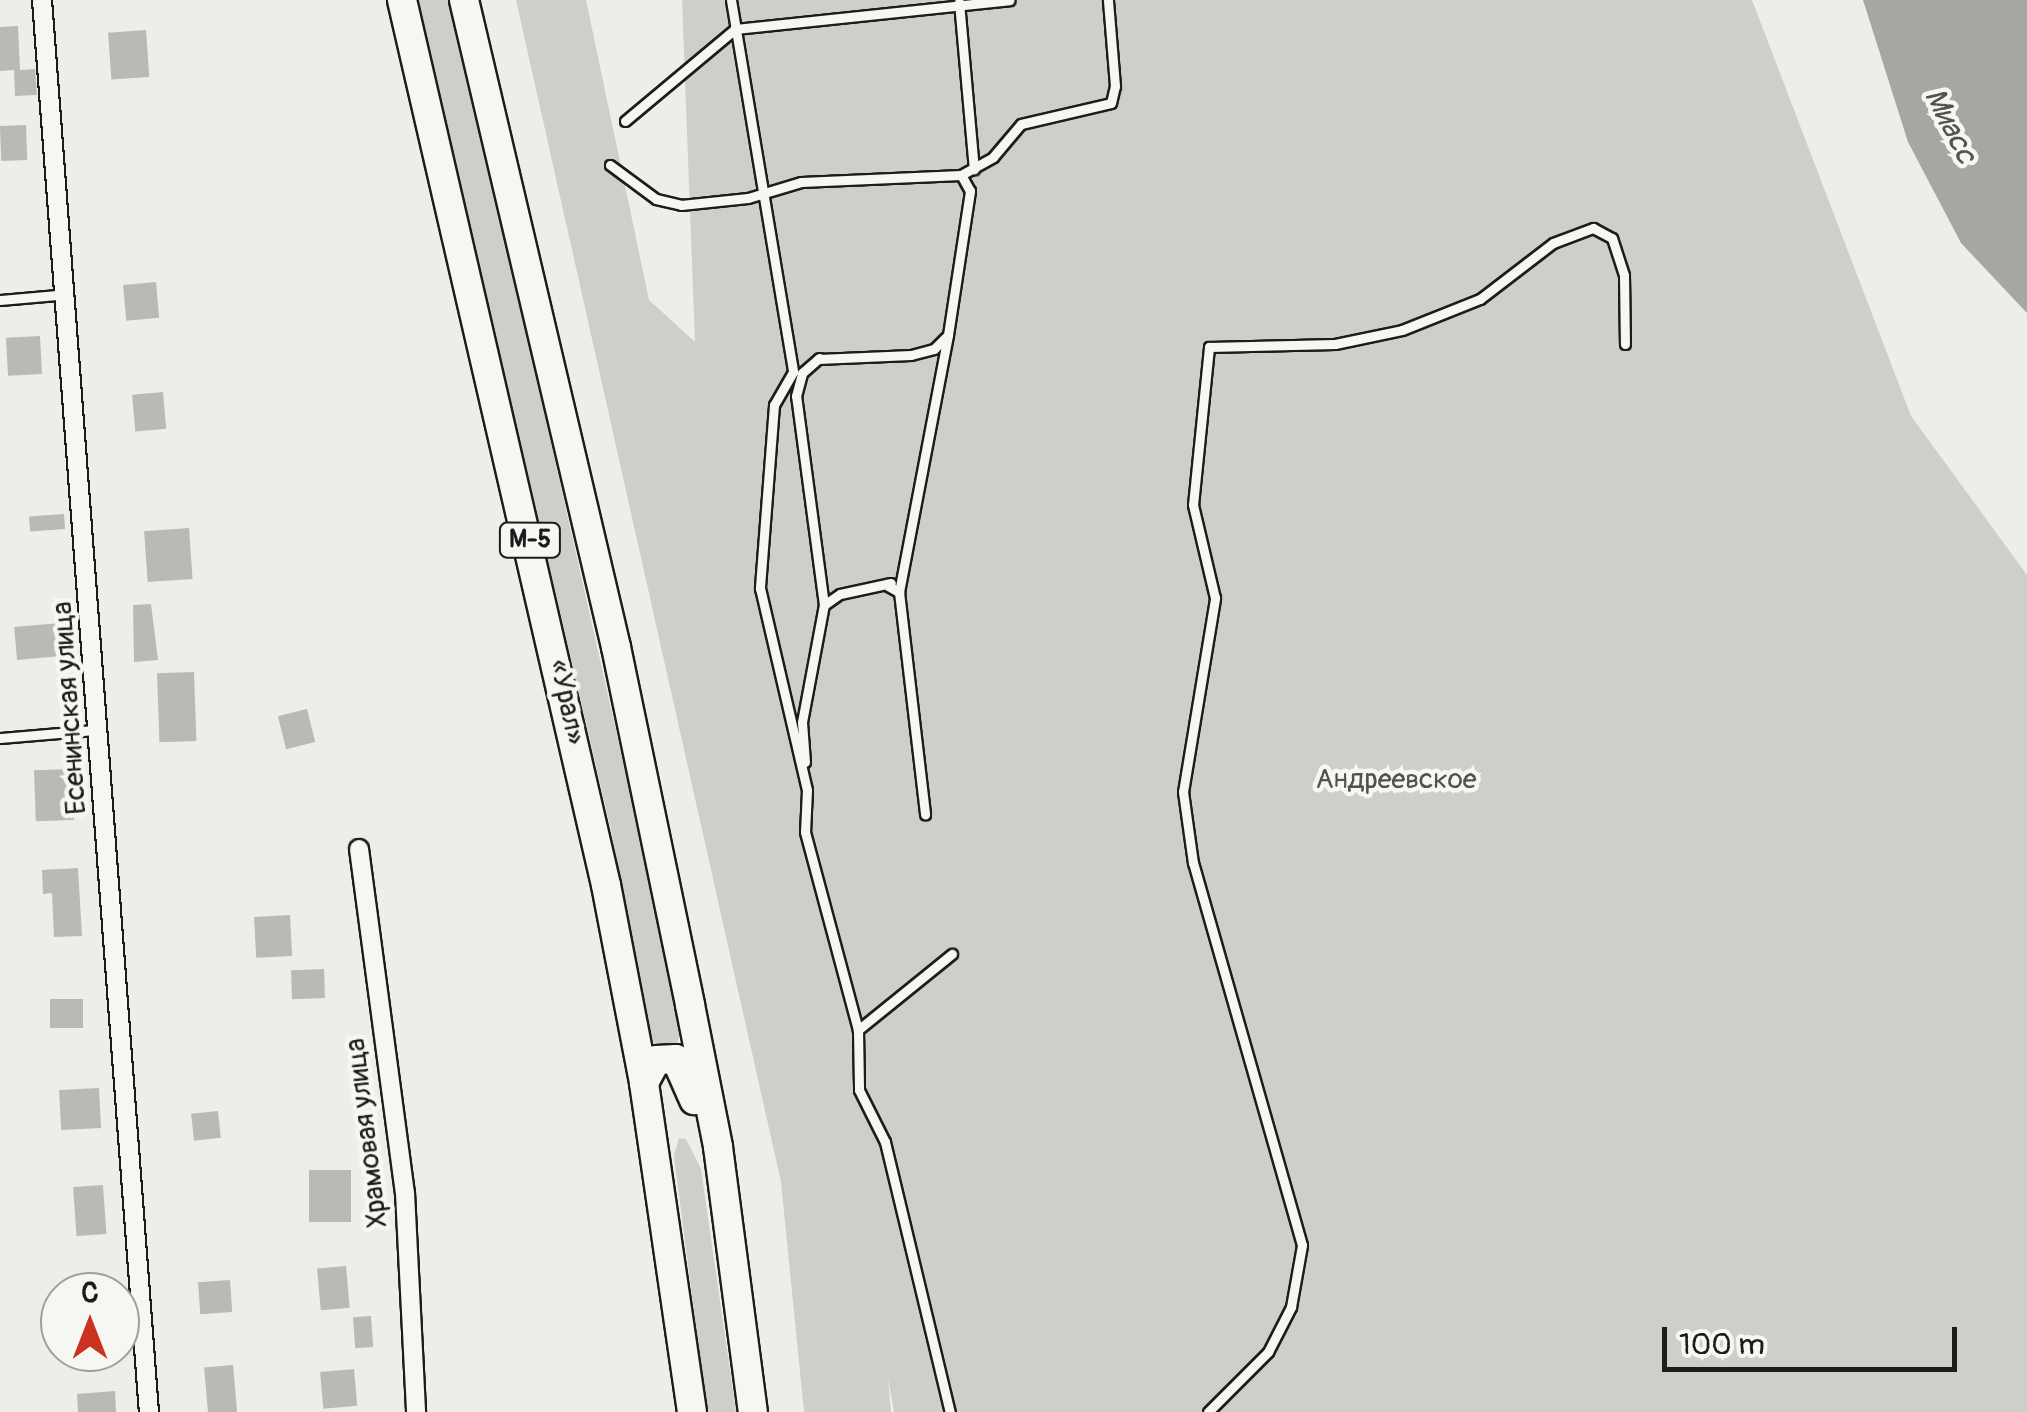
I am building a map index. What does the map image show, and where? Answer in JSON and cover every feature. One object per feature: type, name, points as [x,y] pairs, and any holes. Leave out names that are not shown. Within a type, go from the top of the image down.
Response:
[{"type":"main road","name":"«Урал»","points":[[402,0],[552,630],[644,1083],[692,1412]]},
{"type":"main road","name":"М-5","points":[[464,0],[620,666],[718,1147],[752,1412]]},
{"type":"main road","points":[[644,1083],[656,1060],[676,1059],[685,1068],[718,1249],[736,1278]]},
{"type":"street","name":"Есенинская улица","points":[[42,0],[149,1412]]},
{"type":"street","name":"Храмовая улица","points":[[359,850],[405,1193],[416,1412]]},
{"type":"lane","points":[[731,0],[793,372]]},
{"type":"lane","points":[[625,121],[735,29],[1009,0]]},
{"type":"lane","points":[[610,165],[656,199],[681,205],[869,175],[961,175],[974,169],[1022,124],[1110,103],[1116,86],[1105,27],[1108,0]]},
{"type":"lane","points":[[959,3],[974,169]]},
{"type":"lane","points":[[925,814],[898,572],[948,335],[970,190],[961,175]]},
{"type":"lane","points":[[1208,1412],[1268,1352],[1291,1307],[1302,1246],[1193,863],[1183,792],[1215,598],[1193,505],[1209,347],[1335,344],[1402,330],[1480,298],[1553,243],[1593,228],[1612,238],[1624,275],[1624,344]]},
{"type":"lane","points":[[0,300],[67,294]]},
{"type":"lane","points":[[806,790],[760,588],[774,405],[793,372],[818,358],[910,355],[934,349],[948,335]]},
{"type":"lane","points":[[818,358],[802,373],[796,396],[824,605],[802,722],[805,832],[858,1030],[859,1090],[885,1142],[950,1412]]},
{"type":"lane","points":[[888,586],[898,572]]},
{"type":"lane","points":[[824,605],[840,594],[888,586],[898,592]]},
{"type":"lane","points":[[0,738],[99,730]]},
{"type":"lane","points":[[858,1030],[952,954]]},
{"type":"green space","points":[[417,0],[451,0],[682,1023],[677,1045],[667,1051],[657,1048],[646,1027],[612,834]]},
{"type":"green space","name":"Андреевское","points":[[516,0],[586,0],[649,300],[695,342],[682,0],[1752,0],[1911,416],[2027,575],[2027,1412],[894,1412],[888,1378],[891,1412],[804,1412],[781,1182]]},
{"type":"green space","points":[[679,1138],[686,1139],[701,1169],[736,1412],[707,1412],[674,1156]]},
{"type":"water","name":"Миасс","points":[[1863,0],[2027,0],[2027,313],[1961,243],[1908,142]]},
{"type":"building","points":[[18,26],[20,70],[35,69],[37,95],[15,96],[14,70],[0,71],[0,27]]},
{"type":"building","points":[[146,30],[149,77],[111,80],[108,33]]},
{"type":"building","points":[[26,125],[27,160],[1,161],[0,126]]},
{"type":"building","points":[[156,282],[159,318],[126,321],[123,285]]},
{"type":"building","points":[[40,336],[42,374],[8,376],[6,338]]},
{"type":"building","points":[[163,392],[166,429],[135,432],[132,395]]},
{"type":"building","points":[[64,514],[65,529],[30,531],[29,516]]},
{"type":"building","points":[[189,528],[193,579],[148,582],[144,531]]},
{"type":"building","points":[[151,604],[158,660],[134,662],[133,605]]},
{"type":"building","points":[[60,623],[63,656],[17,660],[14,627]]},
{"type":"building","points":[[194,672],[196,741],[159,742],[157,673]]},
{"type":"building","points":[[307,709],[315,742],[286,749],[278,716]]},
{"type":"building","points":[[72,769],[74,820],[36,821],[34,770]]},
{"type":"building","points":[[78,868],[82,936],[54,937],[52,893],[43,894],[42,870]]},
{"type":"building","points":[[290,915],[292,956],[256,958],[254,917]]},
{"type":"building","points":[[324,969],[325,998],[292,999],[291,970]]},
{"type":"building","points":[[50,999],[83,999],[83,1028],[50,1028]]},
{"type":"building","points":[[99,1088],[101,1128],[61,1130],[59,1090]]},
{"type":"building","points":[[218,1111],[221,1138],[194,1141],[191,1114]]},
{"type":"building","points":[[309,1170],[351,1170],[351,1222],[309,1222]]},
{"type":"building","points":[[103,1185],[106,1234],[76,1236],[73,1187]]},
{"type":"building","points":[[346,1266],[350,1308],[321,1310],[317,1269]]},
{"type":"building","points":[[230,1280],[232,1312],[200,1314],[198,1282]]},
{"type":"building","points":[[371,1316],[373,1347],[355,1348],[353,1317]]},
{"type":"building","points":[[233,1365],[237,1412],[208,1412],[204,1368]]},
{"type":"building","points":[[354,1369],[357,1406],[323,1409],[320,1372]]},
{"type":"building","points":[[115,1391],[116,1412],[78,1412],[77,1394]]}]
